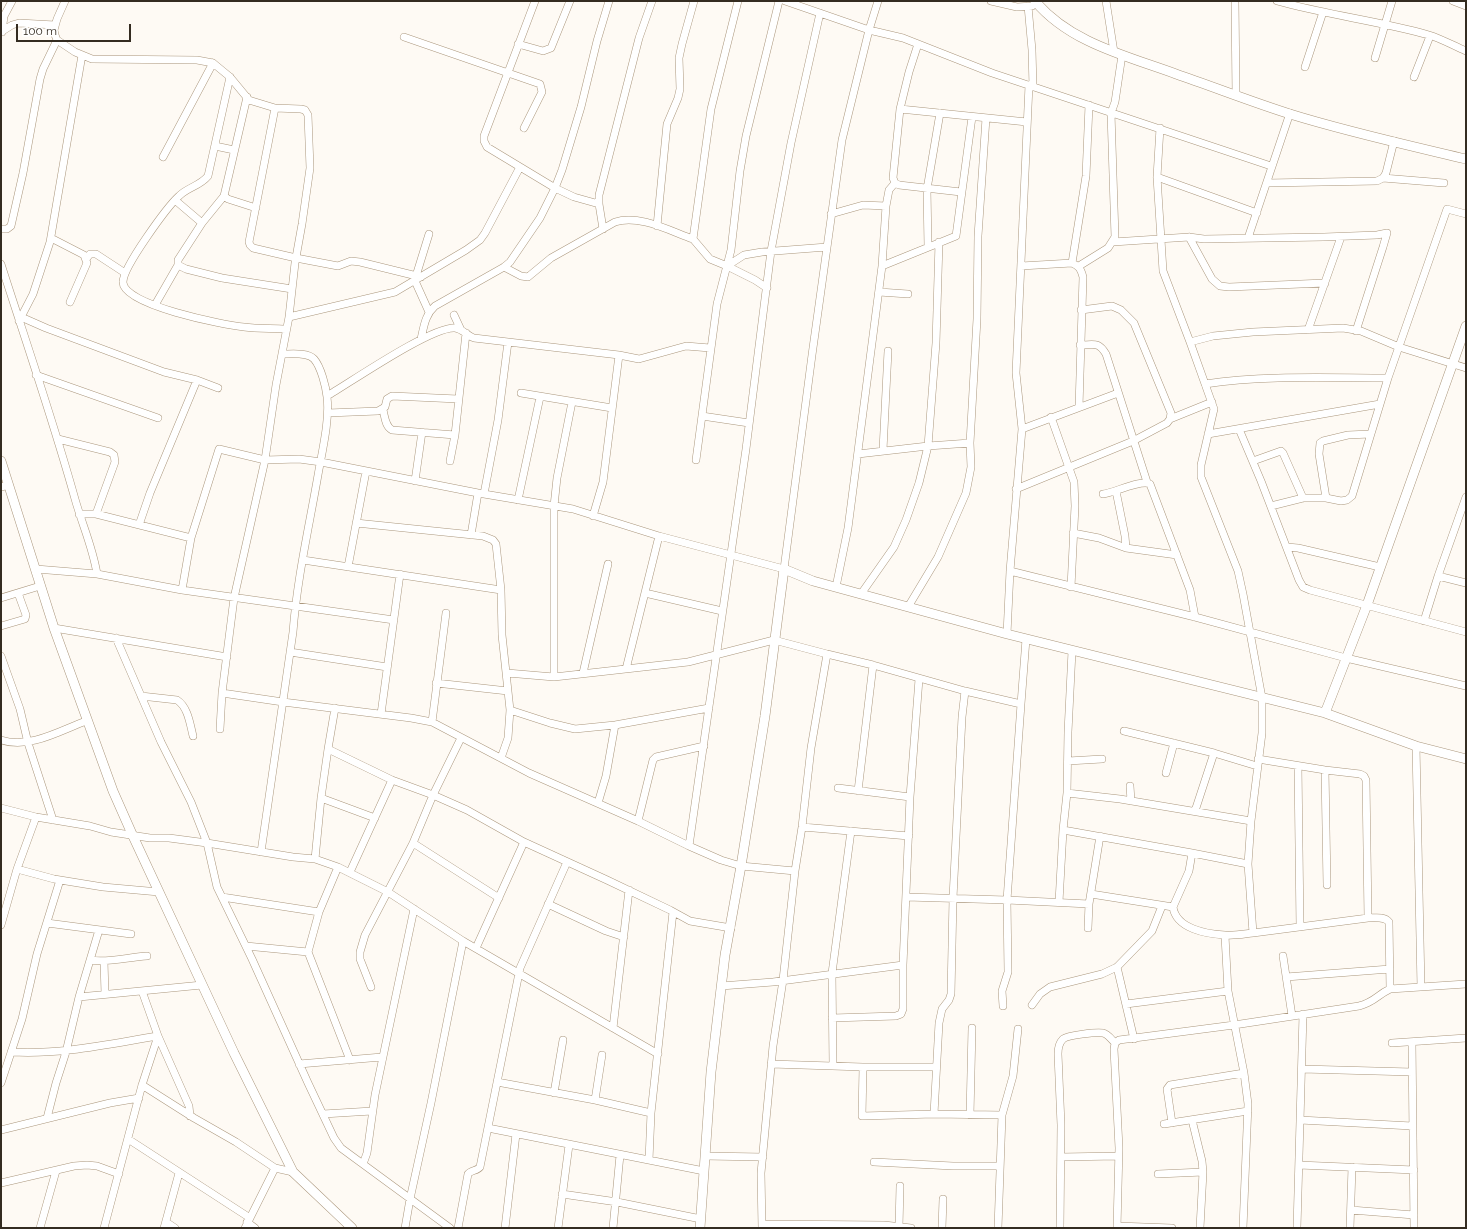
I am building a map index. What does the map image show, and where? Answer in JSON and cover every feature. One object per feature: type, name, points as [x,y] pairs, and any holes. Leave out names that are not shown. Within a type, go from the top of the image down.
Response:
[{"type":"street","points":[[1,32],[4,16],[12,1]]},
{"type":"street","points":[[65,1],[55,25],[55,36],[57,40],[75,52],[92,59],[197,60],[213,63],[230,77],[252,101],[275,108],[302,109],[306,111],[309,120],[310,168],[296,258],[289,317],[265,460],[234,598],[222,693],[220,729]]},
{"type":"street","points":[[535,1],[484,136],[484,141],[487,147],[555,188],[574,197],[599,204]]},
{"type":"street","points":[[518,44],[543,51],[550,48],[570,1]]},
{"type":"street","points":[[421,339],[429,312],[440,303],[504,267],[510,262],[540,218],[555,188],[581,107],[597,41],[609,1]]},
{"type":"street","points":[[603,229],[599,195],[635,53],[652,1]]},
{"type":"street","points":[[656,226],[667,124],[678,98],[680,88],[680,58],[682,44],[694,1]]},
{"type":"street","points":[[693,239],[711,109],[738,1]]},
{"type":"street","points":[[696,460],[710,348],[717,304],[731,250],[740,171],[746,136],[779,1]]},
{"type":"street","points":[[785,1],[869,30],[903,38],[992,73],[1271,166]]},
{"type":"street","points":[[562,1194],[617,1202],[700,1224],[711,1072],[725,955],[742,866],[765,716],[831,214],[842,140],[869,30],[878,1]]},
{"type":"street","points":[[991,1],[1017,7],[1034,4],[1061,25],[1083,39],[1118,53],[1290,114],[1466,159]]},
{"type":"street","points":[[1021,266],[1075,264],[1108,248],[1115,237],[1110,113],[1115,102],[1118,53],[1106,1]]},
{"type":"street","points":[[1235,1],[1236,95]]},
{"type":"street","points":[[1277,1],[1298,4],[1323,12],[1430,36],[1466,51]]},
{"type":"street","points":[[1375,58],[1392,1]]},
{"type":"street","points":[[1453,1],[1466,6]]},
{"type":"street","points":[[1007,634],[1016,489],[1022,429],[1016,373],[1027,122],[1031,86],[1034,4]]},
{"type":"street","points":[[1305,67],[1323,12]]},
{"type":"street","points":[[689,846],[731,555],[771,252],[791,143],[820,13]]},
{"type":"street","points":[[1,32],[12,25],[19,23],[55,25]]},
{"type":"street","points":[[1414,77],[1430,36]]},
{"type":"street","points":[[404,37],[507,74],[540,84],[542,92],[524,128]]},
{"type":"street","points":[[1,229],[7,229],[11,226],[40,79],[43,68],[57,40]]},
{"type":"street","points":[[918,44],[900,109],[892,178],[895,183],[899,185],[961,192]]},
{"type":"street","points":[[20,319],[33,294],[50,238],[82,55]]},
{"type":"street","points":[[162,157],[213,63]]},
{"type":"street","points":[[230,77],[208,176],[198,185],[187,190],[175,200],[150,231],[125,273],[123,281],[126,290],[132,295],[166,310],[244,327],[286,329]]},
{"type":"street","points":[[155,305],[178,265],[178,260],[202,223],[224,196],[247,97]]},
{"type":"street","points":[[1079,407],[1083,277],[1075,264],[1086,176],[1089,105]]},
{"type":"street","points":[[275,108],[249,242],[250,245],[253,248],[338,266],[351,261],[417,278]]},
{"type":"street","points":[[900,109],[1027,122]]},
{"type":"street","points":[[928,247],[927,189],[940,113]]},
{"type":"street","points":[[1248,238],[1271,166],[1290,114]]},
{"type":"street","points":[[882,266],[956,236],[972,117]]},
{"type":"street","points":[[908,607],[938,557],[966,493],[971,467],[970,443],[977,318],[978,236],[986,118]]},
{"type":"street","points":[[1160,128],[1156,177],[1163,271],[1214,409],[1201,465],[1201,477],[1238,571],[1262,698],[1262,733],[1251,821],[1248,864],[1253,933]]},
{"type":"street","points":[[1383,178],[1386,173],[1394,141]]},
{"type":"street","points":[[215,146],[234,150]]},
{"type":"street","points":[[289,317],[395,292],[480,240],[520,167]]},
{"type":"street","points":[[1156,177],[1256,213]]},
{"type":"street","points":[[1266,182],[1377,181],[1383,178],[1444,183]]},
{"type":"street","points":[[836,587],[848,528],[858,454],[882,266],[886,206],[889,190],[895,183]]},
{"type":"street","points":[[224,196],[228,199],[256,208]]},
{"type":"street","points":[[175,200],[202,223]]},
{"type":"street","points":[[831,214],[863,205],[886,206]]},
{"type":"street","points":[[1271,506],[1303,498],[1326,498],[1341,501],[1347,500],[1352,496],[1388,378],[1447,209],[1466,214]]},
{"type":"street","points":[[504,267],[520,276],[528,277],[550,258],[615,222],[622,220],[637,220],[693,239],[710,259],[755,280],[767,288]]},
{"type":"street","points":[[1112,242],[1189,237],[1204,239],[1341,237],[1386,233],[1384,247],[1356,331]]},
{"type":"street","points":[[429,234],[417,278],[429,312]]},
{"type":"street","points":[[1189,237],[1212,279],[1220,286],[1229,287],[1325,283]]},
{"type":"street","points":[[1308,330],[1341,237]]},
{"type":"street","points":[[50,238],[84,255],[86,259],[87,263],[70,302]]},
{"type":"street","points":[[861,594],[894,547],[906,520],[919,483],[928,446],[936,343],[939,242]]},
{"type":"street","points":[[727,266],[744,255],[827,247]]},
{"type":"street","points":[[86,259],[90,254],[96,254],[125,273]]},
{"type":"street","points":[[1,264],[58,439],[93,554],[97,574]]},
{"type":"street","points":[[178,265],[186,269],[222,278],[292,289]]},
{"type":"street","points":[[879,292],[908,294]]},
{"type":"street","points":[[1081,310],[1112,306],[1116,307],[1134,323],[1171,413],[1170,419]]},
{"type":"street","points":[[450,461],[455,435],[463,332],[454,315]]},
{"type":"street","points":[[20,319],[164,372],[197,380],[218,388]]},
{"type":"street","points":[[1324,714],[1367,605],[1466,326]]},
{"type":"street","points":[[327,396],[421,339],[442,330],[454,328],[474,338],[619,355],[640,359],[686,346],[710,348]]},
{"type":"street","points":[[1190,342],[1213,336],[1253,332],[1343,328],[1375,336],[1400,347],[1466,368]]},
{"type":"street","points":[[471,535],[498,420],[508,342]]},
{"type":"street","points":[[1080,345],[1098,344],[1102,347],[1106,354],[1147,482],[1153,489],[1190,590],[1195,617]]},
{"type":"street","points":[[884,450],[888,351]]},
{"type":"street","points":[[261,852],[290,652],[295,606],[328,413],[327,396],[320,369],[314,358],[308,356],[282,354]]},
{"type":"street","points":[[593,516],[603,482],[619,355]]},
{"type":"street","points":[[36,375],[158,418]]},
{"type":"street","points":[[1205,384],[1225,381],[1284,378],[1388,378]]},
{"type":"street","points":[[139,525],[150,493],[197,380]]},
{"type":"street","points":[[1022,429],[1118,393]]},
{"type":"street","points":[[521,394],[612,408]]},
{"type":"street","points":[[455,435],[392,430],[388,428],[383,410],[387,399],[392,396],[458,399]]},
{"type":"street","points":[[518,500],[540,396]]},
{"type":"street","points":[[554,677],[554,506],[557,478],[572,402]]},
{"type":"street","points":[[1016,489],[1133,441],[1167,423],[1170,419],[1212,402]]},
{"type":"street","points":[[1208,434],[1380,404]]},
{"type":"street","points":[[328,413],[383,410]]},
{"type":"street","points":[[702,416],[749,423]]},
{"type":"street","points":[[1052,417],[1074,482],[1075,506],[1071,587]]},
{"type":"street","points":[[1239,429],[1303,587],[1466,632]]},
{"type":"street","points":[[415,481],[422,432]]},
{"type":"street","points":[[1326,498],[1319,454],[1320,443],[1348,435],[1370,434]]},
{"type":"street","points":[[58,439],[110,452],[114,455],[115,462],[96,514]]},
{"type":"street","points":[[858,454],[884,450],[970,443]]},
{"type":"street","points":[[182,590],[191,538],[218,449],[265,460],[299,459],[573,510],[659,536],[784,568],[813,581],[1007,634],[1324,714],[1416,746],[1466,759]]},
{"type":"street","points":[[1252,461],[1276,451],[1281,451],[1303,498]]},
{"type":"street","points":[[1,461],[5,486],[18,517],[36,569],[40,586],[86,721],[113,791],[132,834],[202,985],[293,1172],[352,1228]]},
{"type":"street","points":[[348,567],[366,471]]},
{"type":"street","points":[[1103,494],[1116,492],[1147,482]]},
{"type":"street","points":[[1116,492],[1126,548]]},
{"type":"street","points":[[1424,621],[1466,497]]},
{"type":"street","points":[[80,514],[96,514],[191,538]]},
{"type":"street","points":[[356,523],[483,536],[493,540],[496,544],[501,590],[502,635],[510,710],[508,738],[501,758]]},
{"type":"street","points":[[1073,533],[1099,538],[1126,548],[1177,555]]},
{"type":"street","points":[[626,669],[659,536]]},
{"type":"street","points":[[1287,547],[1298,548],[1380,567]]},
{"type":"street","points":[[303,560],[501,590]]},
{"type":"street","points":[[583,673],[608,564]]},
{"type":"street","points":[[36,569],[97,574],[182,590],[394,620]]},
{"type":"street","points":[[1010,571],[1195,617],[1346,658],[1466,686]]},
{"type":"street","points":[[381,714],[400,574]]},
{"type":"street","points":[[1438,576],[1466,583]]},
{"type":"street","points":[[1,598],[40,586]]},
{"type":"street","points":[[1,626],[25,619],[26,615],[18,593]]},
{"type":"street","points":[[645,593],[722,611]]},
{"type":"street","points":[[432,722],[446,613]]},
{"type":"street","points":[[54,628],[227,657]]},
{"type":"street","points":[[116,638],[161,742],[191,802],[207,842],[217,887],[246,946],[299,1064],[341,1148],[450,1228]]},
{"type":"street","points":[[1003,1006],[1002,991],[1008,972],[1007,900],[1026,639]]},
{"type":"street","points":[[506,673],[554,677],[688,662],[774,640],[873,665],[965,691],[1021,704]]},
{"type":"street","points":[[1058,902],[1067,793],[1072,651]]},
{"type":"street","points":[[290,652],[388,667]]},
{"type":"street","points":[[827,654],[811,748],[783,980],[771,1064],[761,1173],[762,1226],[884,1225],[911,1228]]},
{"type":"street","points":[[1,656],[4,672],[20,709],[28,743],[53,820]]},
{"type":"street","points":[[858,791],[873,665]]},
{"type":"street","points":[[832,1018],[896,1016],[901,1014],[903,1009],[903,965],[910,797],[919,679]]},
{"type":"street","points":[[436,683],[508,691]]},
{"type":"street","points":[[934,1114],[940,1015],[951,994],[953,898],[962,717],[965,691]]},
{"type":"street","points":[[222,693],[432,722],[529,773],[638,821],[721,860],[742,866],[795,871]]},
{"type":"street","points":[[141,696],[177,700],[181,702],[193,736]]},
{"type":"street","points":[[315,859],[321,798],[335,708]]},
{"type":"street","points":[[510,710],[564,727],[576,729],[615,725],[709,708]]},
{"type":"street","points":[[1,740],[12,744],[28,743],[86,721]]},
{"type":"street","points":[[598,803],[607,771],[615,725]]},
{"type":"street","points":[[1124,731],[1258,763],[1298,766],[1360,774],[1364,776],[1366,780],[1368,918]]},
{"type":"street","points":[[371,987],[360,959],[360,952],[365,935],[413,843],[433,794],[461,738]]},
{"type":"street","points":[[1166,773],[1174,743]]},
{"type":"street","points":[[638,821],[653,760],[656,757],[704,746]]},
{"type":"street","points":[[1416,746],[1421,987]]},
{"type":"street","points":[[328,749],[392,780],[433,794],[466,810],[524,842],[629,890],[690,921],[731,928]]},
{"type":"street","points":[[1195,811],[1214,753]]},
{"type":"street","points":[[1068,761],[1102,759]]},
{"type":"street","points":[[1298,766],[1300,927]]},
{"type":"street","points":[[1325,770],[1327,885]]},
{"type":"street","points":[[350,872],[392,780]]},
{"type":"street","points":[[1130,786],[1131,801]]},
{"type":"street","points":[[838,788],[910,797]]},
{"type":"street","points":[[1067,793],[1131,801],[1251,821]]},
{"type":"street","points":[[321,798],[375,818]]},
{"type":"street","points":[[1,808],[36,817],[111,832],[132,834],[150,838],[170,838],[207,842],[293,858],[315,859],[338,867],[388,892],[464,941],[658,1054]]},
{"type":"street","points":[[1,925],[17,869],[36,817]]},
{"type":"street","points":[[802,827],[909,836]]},
{"type":"street","points":[[1063,830],[1248,864]]},
{"type":"street","points":[[833,1066],[832,973],[851,831]]},
{"type":"street","points":[[1088,928],[1089,904],[1100,836]]},
{"type":"street","points":[[476,948],[524,842]]},
{"type":"street","points":[[413,843],[498,898]]},
{"type":"street","points":[[1192,853],[1189,871],[1173,907],[1174,914],[1178,919],[1189,927],[1206,933],[1225,936],[1368,918],[1383,918],[1389,922],[1390,989]]},
{"type":"street","points":[[458,1228],[468,1174],[480,1167],[519,973],[567,862]]},
{"type":"street","points":[[338,867],[319,912],[308,952],[350,1060]]},
{"type":"street","points":[[17,869],[60,880],[103,887],[159,892]]},
{"type":"street","points":[[1,1083],[22,1019],[37,954],[60,880]]},
{"type":"street","points":[[613,1028],[629,890]]},
{"type":"street","points":[[1091,894],[1173,907]]},
{"type":"street","points":[[222,897],[319,912]]},
{"type":"street","points":[[906,898],[953,898],[1089,904]]},
{"type":"street","points":[[548,904],[606,931],[624,937]]},
{"type":"street","points":[[1032,1004],[1040,994],[1050,987],[1102,974],[1117,967],[1152,931],[1162,906]]},
{"type":"street","points":[[363,1164],[367,1153],[372,1111],[382,1057],[414,909]]},
{"type":"street","points":[[649,1160],[651,1113],[673,912]]},
{"type":"street","points":[[47,923],[131,934]]},
{"type":"street","points":[[47,1118],[66,1052],[79,997],[99,930]]},
{"type":"street","points":[[1225,936],[1228,991],[1244,1073],[1248,1111],[1243,1228]]},
{"type":"street","points":[[406,1228],[410,1199],[464,941]]},
{"type":"street","points":[[246,946],[308,952]]},
{"type":"street","points":[[90,960],[104,961],[128,957],[147,956]]},
{"type":"street","points":[[1283,956],[1292,1016]]},
{"type":"street","points":[[104,961],[105,994]]},
{"type":"street","points":[[721,986],[903,965]]},
{"type":"street","points":[[1117,967],[1134,1038]]},
{"type":"street","points":[[1286,977],[1390,969]]},
{"type":"street","points":[[1115,1043],[1119,1040],[1234,1025],[1367,1004],[1390,989],[1466,984]]},
{"type":"street","points":[[79,997],[202,985]]},
{"type":"street","points":[[142,991],[158,1036],[189,1106],[190,1116]]},
{"type":"street","points":[[1126,1004],[1228,991]]},
{"type":"street","points":[[1297,1228],[1303,1014]]},
{"type":"street","points":[[970,1115],[972,1028]]},
{"type":"street","points":[[998,1228],[1002,1116],[1013,1076],[1018,1029]]},
{"type":"street","points":[[1060,1228],[1061,1157],[1058,1054],[1060,1042],[1069,1036],[1102,1033],[1115,1043],[1114,1057],[1118,1156],[1117,1227],[1172,1228]]},
{"type":"street","points":[[11,1052],[30,1054],[66,1052],[158,1036]]},
{"type":"street","points":[[104,1228],[142,1084],[158,1036]]},
{"type":"street","points":[[1392,1043],[1466,1038]]},
{"type":"street","points":[[554,1093],[563,1040]]},
{"type":"street","points":[[1412,1042],[1414,1228]]},
{"type":"street","points":[[595,1100],[602,1055]]},
{"type":"street","points":[[299,1064],[382,1057]]},
{"type":"street","points":[[771,1064],[863,1067],[936,1067]]},
{"type":"street","points":[[863,1067],[862,1116],[934,1114],[1002,1116]]},
{"type":"street","points":[[1302,1069],[1412,1072]]},
{"type":"street","points":[[1172,1123],[1167,1089],[1170,1085],[1244,1073]]},
{"type":"street","points":[[497,1082],[595,1100],[651,1113]]},
{"type":"street","points":[[142,1084],[190,1116],[236,1142],[275,1168],[293,1172]]},
{"type":"street","points":[[1,1130],[110,1103],[139,1098]]},
{"type":"street","points":[[323,1114],[372,1111]]},
{"type":"street","points":[[1164,1124],[1248,1111]]},
{"type":"street","points":[[1192,1120],[1201,1152],[1203,1172],[1200,1228]]},
{"type":"street","points":[[1300,1120],[1412,1126]]},
{"type":"street","points":[[488,1128],[704,1171]]},
{"type":"street","points":[[505,1228],[516,1134]]},
{"type":"street","points":[[128,1139],[179,1173],[255,1228]]},
{"type":"street","points":[[558,1228],[569,1145]]},
{"type":"street","points":[[613,1228],[617,1202],[620,1155]]},
{"type":"street","points":[[705,1156],[763,1157]]},
{"type":"street","points":[[1061,1157],[1118,1156]]},
{"type":"street","points":[[874,1162],[953,1166],[1000,1166]]},
{"type":"street","points":[[1,1183],[87,1165],[97,1166],[119,1174]]},
{"type":"street","points":[[1299,1165],[1414,1170]]},
{"type":"street","points":[[1350,1228],[1352,1167]]},
{"type":"street","points":[[247,1223],[275,1168]]},
{"type":"street","points":[[40,1228],[56,1171]]},
{"type":"street","points":[[1158,1174],[1203,1172]]},
{"type":"street","points":[[175,1228],[165,1225],[179,1173]]},
{"type":"street","points":[[899,1227],[900,1186]]},
{"type":"street","points":[[942,1228],[943,1199]]},
{"type":"street","points":[[1351,1210],[1414,1215]]}]
